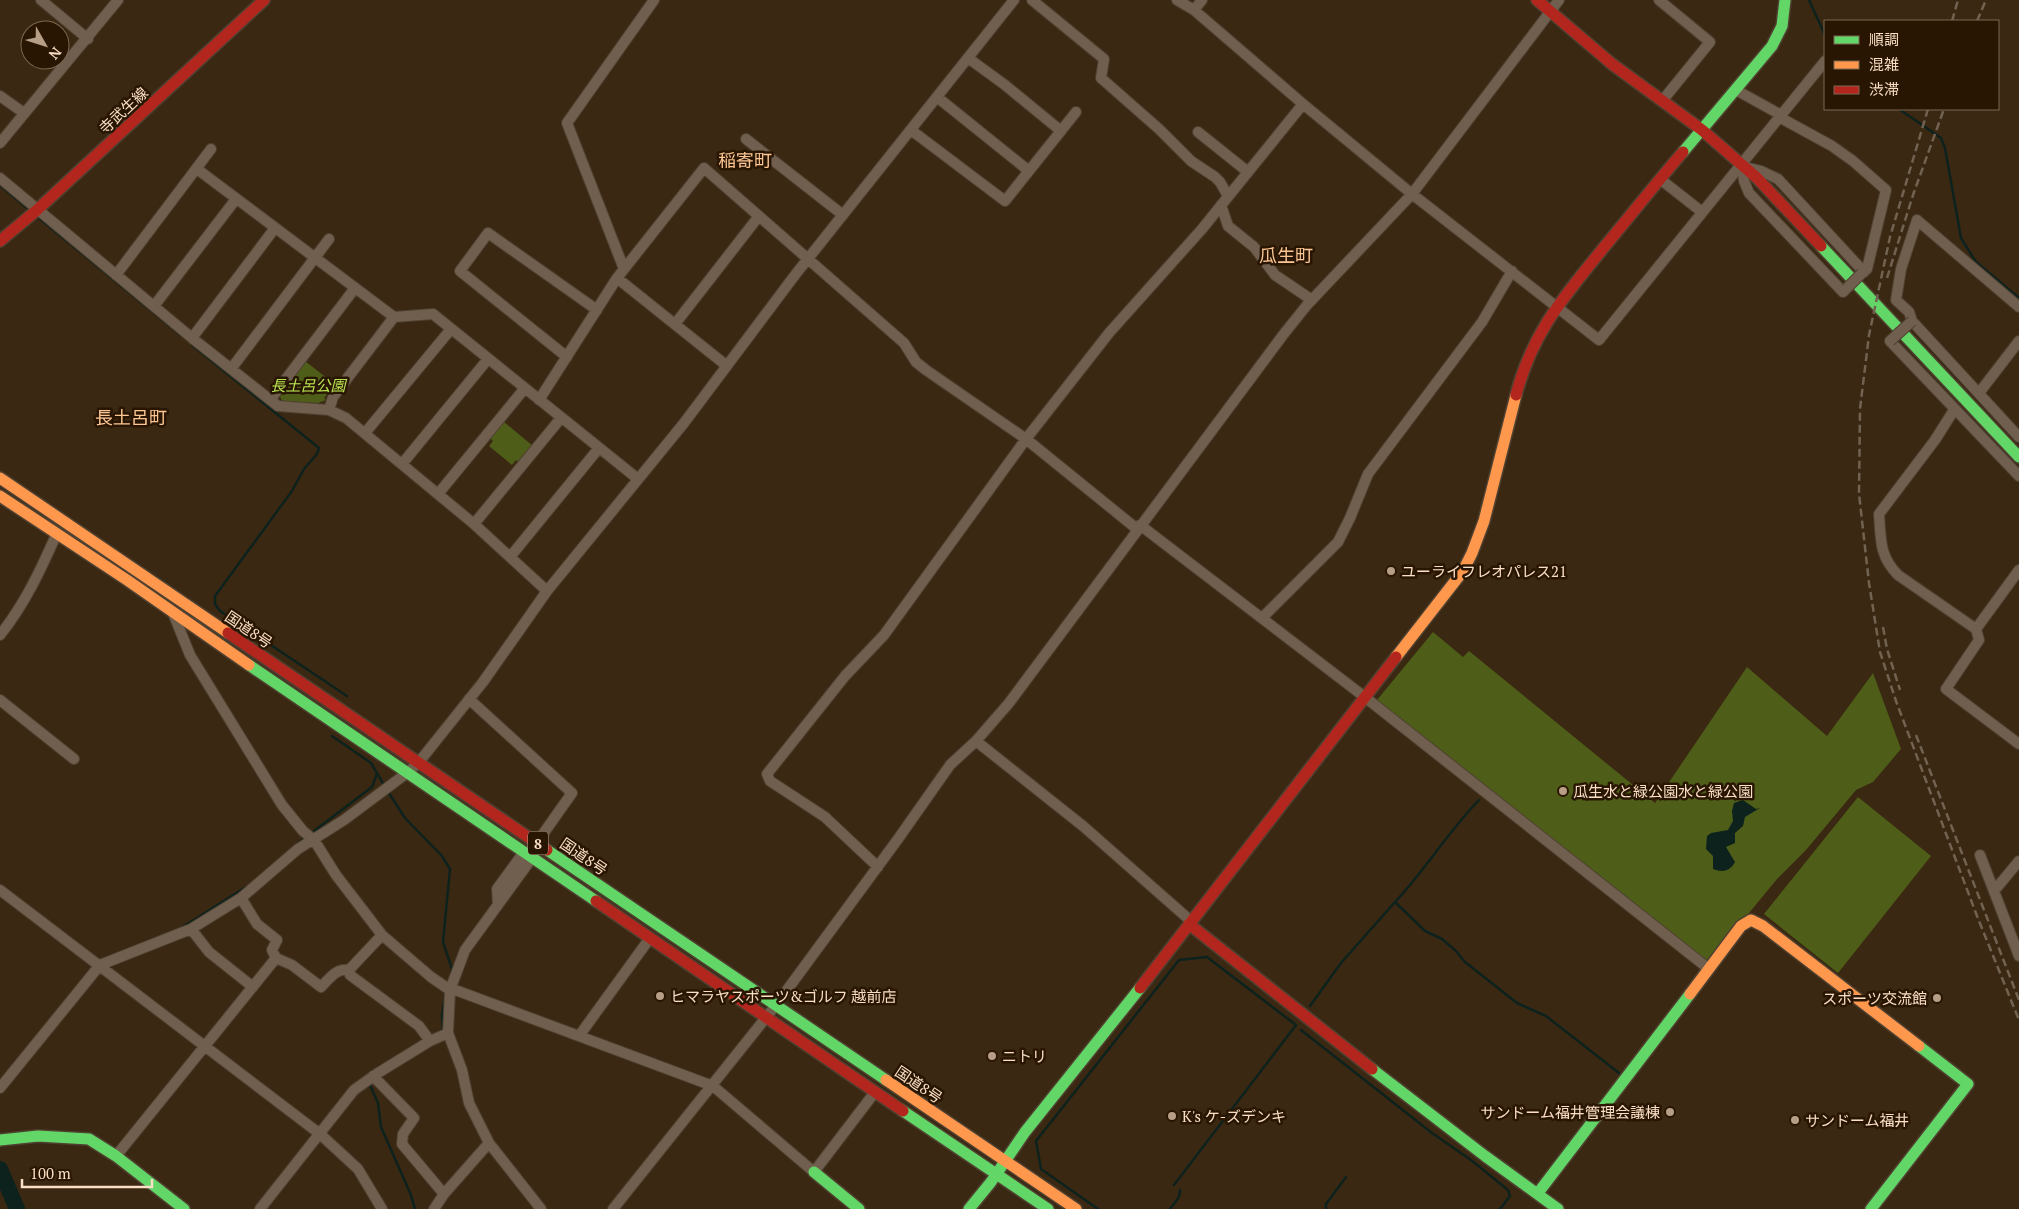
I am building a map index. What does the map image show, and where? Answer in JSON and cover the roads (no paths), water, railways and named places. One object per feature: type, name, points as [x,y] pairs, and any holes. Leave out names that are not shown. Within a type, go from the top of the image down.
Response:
[{"type":"main road","name":"寺武生線","points":[[0,240],[37,210],[264,0]]},
{"type":"main road","points":[[1537,0],[1612,64],[1702,130],[1743,165],[2019,458]]},
{"type":"main road","points":[[969,1209],[1025,1132],[1121,1015],[1451,589],[1472,553],[1484,521],[1524,368],[1533,345],[1557,306],[1660,179],[1736,90],[1778,36],[1782,26],[1785,0]]},
{"type":"main road","name":"国道8号","points":[[0,478],[1076,1209]]},
{"type":"main road","name":"国道8号","points":[[0,496],[1048,1209]]},
{"type":"main road","points":[[1538,1193],[1709,969],[1721,947],[1741,926],[1751,920],[1968,1084],[1871,1209]]},
{"type":"main road","points":[[1191,923],[1340,1044],[1485,1156],[1558,1209]]},
{"type":"main road","points":[[0,1140],[38,1136],[70,1137],[89,1140],[116,1156],[184,1209]]},
{"type":"main road","points":[[814,1172],[859,1209]]},
{"type":"street","points":[[41,0],[88,38]]},
{"type":"street","points":[[0,142],[118,0]]},
{"type":"street","points":[[624,269],[567,123],[654,0]]},
{"type":"street","points":[[0,1088],[100,965],[191,928],[241,898],[298,849],[314,840],[407,773],[419,762],[469,699],[547,591],[638,479],[808,259],[1014,0]]},
{"type":"street","points":[[1032,0],[1104,59],[1101,78],[1159,128],[1191,161],[1220,182],[1228,226],[1254,247],[1275,275],[1312,300]]},
{"type":"street","points":[[1177,0],[1194,10],[1303,104],[1412,194],[1599,340],[1702,212],[1743,165],[1824,62]]},
{"type":"street","points":[[1194,10],[1202,0]]},
{"type":"street","points":[[613,1209],[776,1005],[878,867],[944,772],[976,742],[1009,703],[1283,335],[1312,300],[1412,194],[1559,0]]},
{"type":"street","points":[[1659,0],[1710,42],[1662,101]]},
{"type":"street","points":[[968,58],[1005,85],[1061,131]]},
{"type":"street","points":[[1736,90],[1832,146],[1853,161],[1886,190],[1867,269],[1843,292],[1749,193],[1744,180],[1743,165]]},
{"type":"street","points":[[0,96],[24,114]]},
{"type":"street","points":[[937,97],[1030,171]]},
{"type":"street","points":[[878,867],[825,817],[770,780],[767,774],[846,676],[884,635],[1026,439],[1109,333],[1202,229],[1303,104]]},
{"type":"street","points":[[911,130],[1005,201],[1076,112]]},
{"type":"street","points":[[1198,132],[1248,172]]},
{"type":"street","points":[[746,139],[843,215]]},
{"type":"street","points":[[116,275],[211,149]]},
{"type":"street","points":[[1743,165],[1778,179],[1863,272]]},
{"type":"street","points":[[539,400],[617,278],[704,168],[904,343],[916,362],[1026,439],[1139,527],[1262,618],[1709,969]]},
{"type":"street","points":[[197,169],[394,317],[433,314],[638,479]]},
{"type":"street","points":[[0,178],[192,338],[278,406],[329,410],[346,418],[474,524],[547,591]]},
{"type":"street","points":[[1660,179],[1702,212]]},
{"type":"street","points":[[154,306],[236,198]]},
{"type":"street","points":[[675,324],[759,216]]},
{"type":"street","points":[[2019,307],[1918,220],[1901,269],[1896,300],[1909,312],[1912,321],[2019,437]]},
{"type":"street","points":[[192,338],[275,228]]},
{"type":"street","points":[[567,356],[460,271],[488,233],[596,310]]},
{"type":"street","points":[[231,369],[329,239]]},
{"type":"street","points":[[1262,618],[1338,542],[1368,474],[1482,322],[1512,271]]},
{"type":"street","points":[[617,278],[727,366]]},
{"type":"street","points":[[270,400],[355,288]]},
{"type":"street","points":[[329,410],[334,397],[394,317]]},
{"type":"street","points":[[1912,321],[1890,341],[2019,476]]},
{"type":"street","points":[[365,434],[451,329]]},
{"type":"street","points":[[1979,393],[2019,341]]},
{"type":"street","points":[[402,464],[488,359]]},
{"type":"street","points":[[438,494],[524,388]]},
{"type":"street","points":[[1954,410],[1936,440],[1879,514],[1882,551],[1888,564],[1898,575],[1976,629],[1979,640],[1946,689],[2019,744]]},
{"type":"street","points":[[474,524],[561,418]]},
{"type":"street","points":[[510,557],[599,448]]},
{"type":"street","points":[[0,635],[15,616],[38,575],[57,533]]},
{"type":"street","points":[[1976,629],[2019,570]]},
{"type":"street","points":[[173,613],[190,655],[282,805],[303,831],[314,840],[336,875],[382,935],[431,977],[450,990],[458,991],[712,1086],[814,1172],[875,1092]]},
{"type":"street","points":[[469,699],[572,793],[543,834]]},
{"type":"street","points":[[0,700],[74,759]]},
{"type":"street","points":[[976,742],[1083,826],[1191,923]]},
{"type":"street","points":[[1980,854],[2019,956]]},
{"type":"street","points":[[528,855],[464,950],[450,990],[448,1033],[462,1070],[469,1102],[489,1143],[537,1208]]},
{"type":"street","points":[[1994,891],[2019,861]]},
{"type":"street","points":[[497,901],[521,864]]},
{"type":"street","points":[[0,890],[320,1134],[358,1169],[382,1209]]},
{"type":"street","points":[[241,898],[257,924],[276,940],[272,950],[276,958],[292,966],[321,987],[336,972],[342,969],[349,970]]},
{"type":"street","points":[[191,928],[209,952],[253,987]]},
{"type":"street","points":[[349,970],[382,935]]},
{"type":"street","points":[[579,1036],[650,938]]},
{"type":"street","points":[[116,1156],[276,958]]},
{"type":"street","points":[[349,970],[350,976],[419,1026],[430,1041]]},
{"type":"street","points":[[260,1209],[354,1090],[430,1041],[448,1033]]},
{"type":"street","points":[[373,1076],[414,1118],[403,1134],[402,1144],[444,1194]]},
{"type":"street","points":[[434,1209],[444,1194],[489,1143]]},
{"type":"water","points":[[1743,800],[1756,809],[1760,808],[1745,817],[1743,826],[1735,833],[1735,843],[1726,847],[1735,862],[1733,865],[1726,870],[1713,869],[1713,856],[1706,849],[1707,836],[1711,833],[1728,830],[1733,821],[1732,811],[1734,803]]},
{"type":"waterway","points":[[1809,0],[1824,33]]},
{"type":"waterway","points":[[1900,110],[1941,138],[1945,148],[1961,238],[1976,262],[2019,298]]},
{"type":"waterway","points":[[0,185],[27,208]]},
{"type":"waterway","points":[[39,218],[182,336]]},
{"type":"waterway","points":[[192,345],[319,448],[317,454],[304,469],[292,491],[215,596],[215,604],[220,611],[347,696]]},
{"type":"waterway","points":[[332,736],[371,763],[384,785]]},
{"type":"waterway","points":[[310,834],[372,787],[377,774]]},
{"type":"waterway","points":[[387,790],[405,818],[442,856],[450,869],[443,942],[452,969],[451,975]]},
{"type":"waterway","points":[[1479,800],[1395,902],[1425,931],[1442,939],[1465,962],[1517,1003],[1546,1016],[1619,1073]]},
{"type":"waterway","points":[[296,845],[306,837]]},
{"type":"waterway","points":[[181,928],[246,887]]},
{"type":"waterway","points":[[1310,1006],[1341,963],[1395,902]]},
{"type":"waterway","points":[[1098,1209],[1041,1169],[1036,1141],[1179,960],[1207,957],[1296,1025],[1174,1185]]},
{"type":"waterway","points":[[437,1033],[443,1029],[442,1016],[446,989]]},
{"type":"waterway","points":[[1301,1030],[1508,1190],[1510,1196],[1500,1209]]},
{"type":"waterway","points":[[369,1083],[378,1103],[381,1127],[411,1195],[415,1209]]},
{"type":"waterway","points":[[0,1169],[17,1209]]},
{"type":"waterway","points":[[1326,1209],[1326,1204],[1346,1177]]},
{"type":"waterway","points":[[1170,1209],[1179,1197],[1180,1190]]},
{"type":"railway","points":[[1952,20],[1958,0]]},
{"type":"railway","points":[[1977,20],[1986,0]]},
{"type":"railway","points":[[1928,110],[1890,237],[1869,335],[1860,409],[1859,494],[1869,583],[1880,652],[1896,701],[1977,916],[2019,1020]]},
{"type":"railway","points":[[1887,278],[1913,195],[1944,110]]},
{"type":"railway","points":[[1883,627],[1887,649],[1900,690]]},
{"type":"railway","points":[[1916,735],[2019,1000]]},
{"type":"place","name":"ユーライフレオパレス21","points":[[1391,571]]},
{"type":"place","name":"瓜生水と緑公園水と緑公園","points":[[1563,791]]},
{"type":"place","name":"ヒマラヤスポーツ&ゴルフ 越前店","points":[[660,996]]},
{"type":"place","name":"スポーツ交流館","points":[[1937,998]]},
{"type":"place","name":"ニトリ","points":[[992,1056]]},
{"type":"place","name":"サンドーム福井管理会議棟","points":[[1670,1112]]},
{"type":"place","name":"K's ケ-ズデンキ","points":[[1172,1116]]},
{"type":"place","name":"サンドーム福井","points":[[1795,1120]]},
{"type":"district","name":"稲寄町","points":[[745,160]]},
{"type":"district","name":"瓜生町","points":[[1286,255]]},
{"type":"district","name":"長土呂町","points":[[131,417]]},
{"type":"park label","name":"長土呂公園","points":[[308,385]]}]
